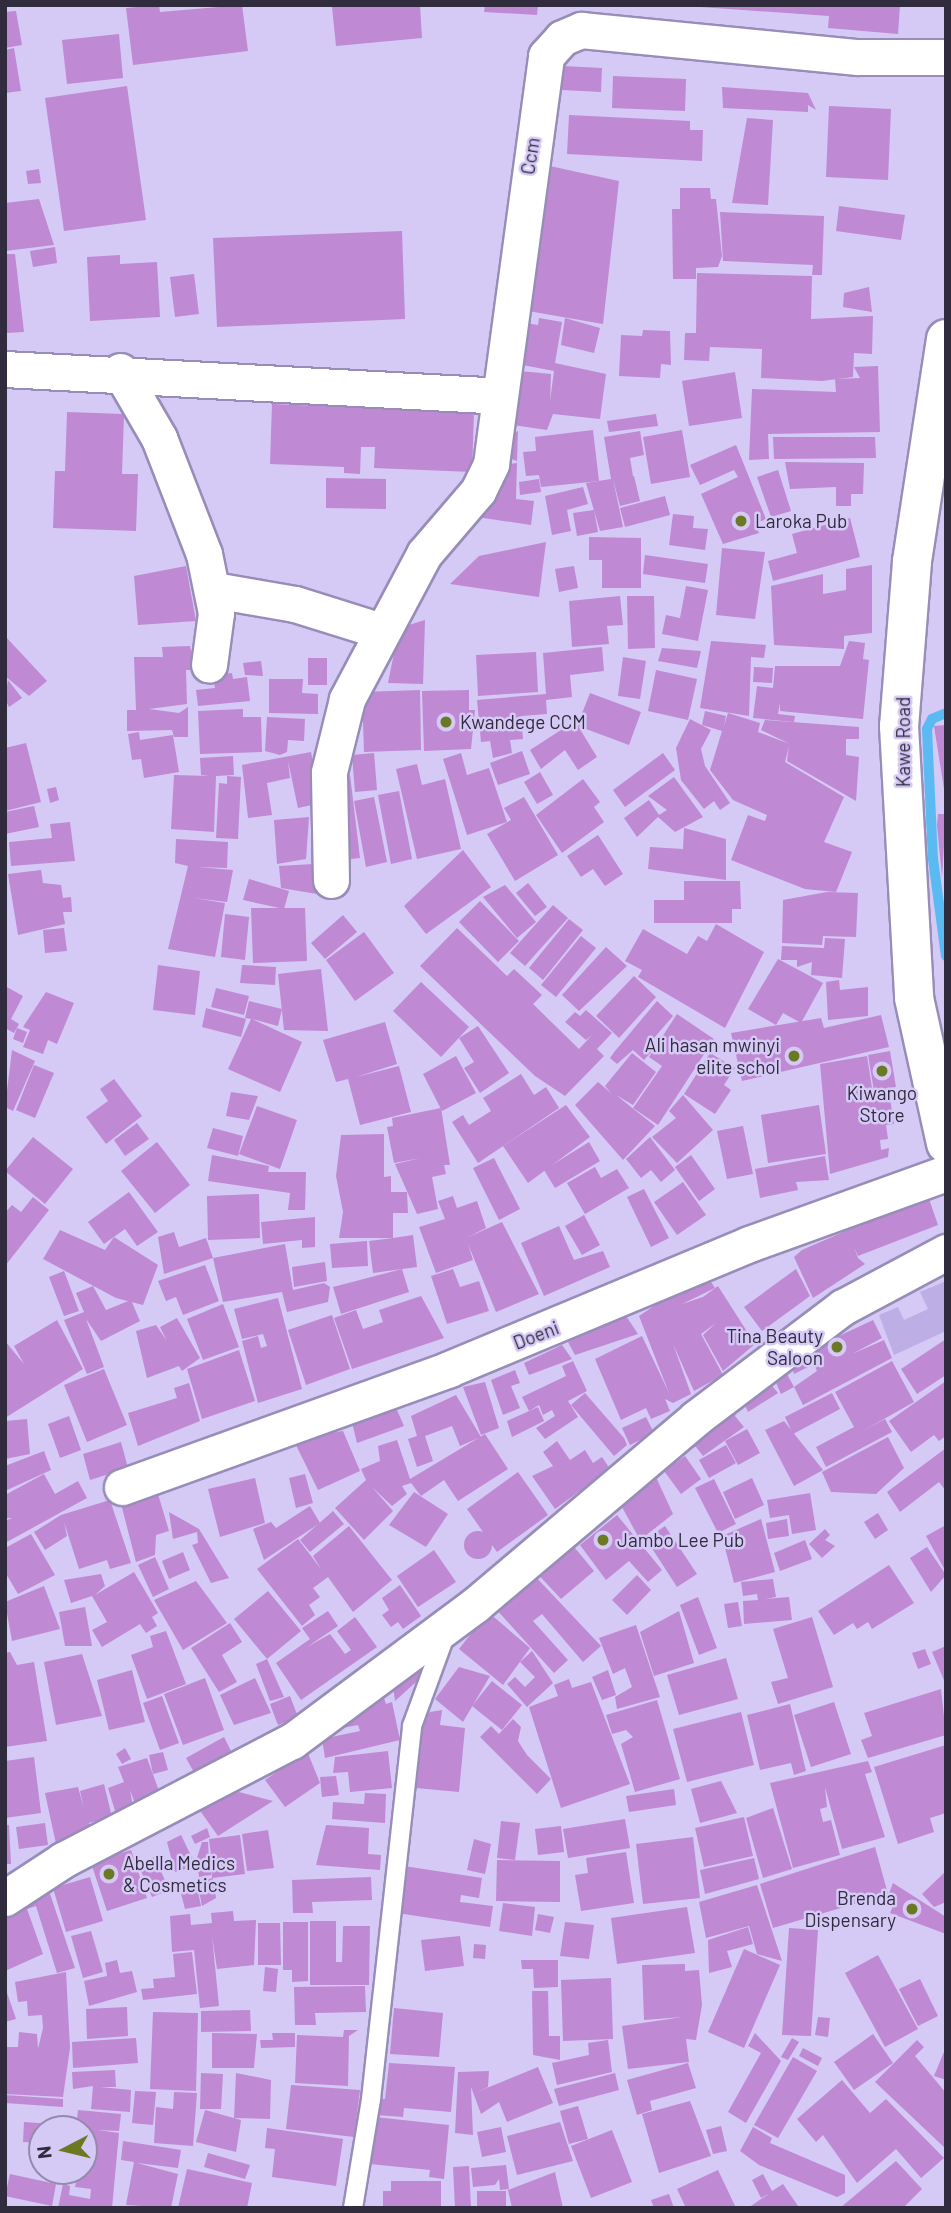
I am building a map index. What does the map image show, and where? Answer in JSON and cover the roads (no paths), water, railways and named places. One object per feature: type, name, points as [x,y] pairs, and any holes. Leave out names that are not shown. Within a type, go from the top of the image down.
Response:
[{"type":"main road","name":"Kawe Road","points":[[946,340],[912,562],[899,726],[914,998],[946,1144]]},
{"type":"street","name":"Ccm","points":[[331,880],[325,823],[337,730],[381,631],[424,554],[478,491],[491,464],[536,111],[546,56],[562,38],[581,30],[858,57],[946,57]]},
{"type":"street","points":[[5,369],[120,371],[499,396]]},
{"type":"street","points":[[120,371],[159,438],[214,590],[209,665]]},
{"type":"street","points":[[214,590],[295,604],[381,631]]},
{"type":"street","name":"Doeni","points":[[122,1487],[449,1369],[749,1244],[946,1173]]},
{"type":"street","points":[[5,1898],[63,1860],[292,1741],[449,1625],[696,1418],[843,1307],[946,1252]]},
{"type":"lane","points":[[353,2208],[372,2099],[412,1726],[449,1625]]},
{"type":"waterway","points":[[946,713],[932,719],[927,729],[933,859],[946,956]]},
{"type":"place","name":"Laroka Pub","points":[[741,521]]},
{"type":"place","name":"Kwandege CCM","points":[[446,722]]},
{"type":"place","name":"Ali hasan mwinyi elite schol","points":[[794,1056]]},
{"type":"place","name":"Kiwango Store","points":[[882,1071]]},
{"type":"place","name":"Tina Beauty Saloon","points":[[837,1347]]},
{"type":"place","name":"Jambo Lee Pub","points":[[603,1540]]},
{"type":"place","name":"Abella Medics & Cosmetics","points":[[109,1874]]},
{"type":"place","name":"Brenda Dispensary","points":[[912,1909]]}]
